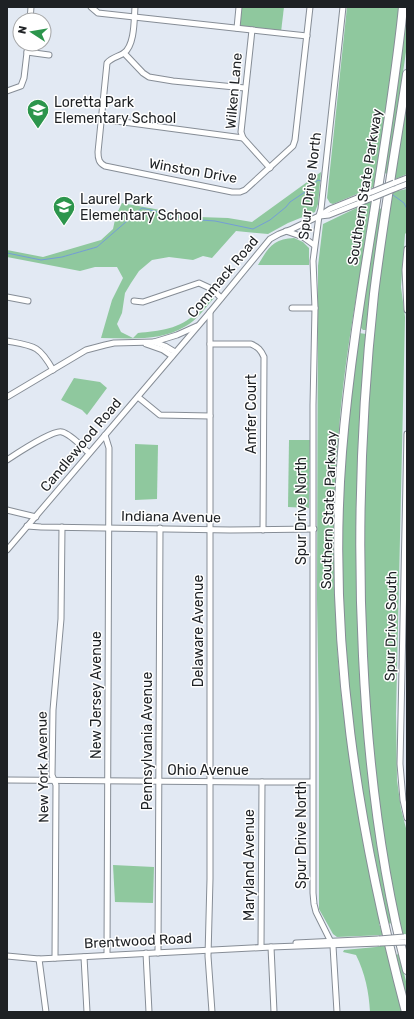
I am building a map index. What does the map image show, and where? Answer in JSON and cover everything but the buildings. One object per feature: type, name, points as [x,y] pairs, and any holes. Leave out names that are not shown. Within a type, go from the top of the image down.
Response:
[{"type":"highway","name":"Southern State Parkway","points":[[403,7],[394,88],[348,389],[340,490],[338,572],[345,685],[354,759],[377,886],[406,1012]]},
{"type":"highway","name":"Southern State Parkway","points":[[407,74],[380,252],[370,332],[361,467],[360,558],[364,673],[374,796],[385,874],[407,970]]},
{"type":"street","points":[[91,7],[98,13],[307,36]]},
{"type":"street","points":[[135,7],[132,41],[124,53],[110,59],[107,63],[101,119],[243,138]]},
{"type":"street","points":[[236,28],[239,7]]},
{"type":"street","name":"Winston Drive","points":[[101,119],[98,152],[100,164],[232,192],[240,192],[245,190],[293,146],[295,140],[310,7]]},
{"type":"street","name":"Spur Drive North","points":[[337,1012],[332,943],[316,912],[314,904],[312,782],[314,529],[313,405],[315,308],[313,261],[314,246],[321,209],[343,7]]},
{"type":"street","name":"Wilken Lane","points":[[252,30],[241,132],[243,138],[270,168]]},
{"type":"street","points":[[7,91],[21,86],[24,78],[27,52],[49,55]]},
{"type":"street","points":[[124,53],[143,73],[149,77],[173,81],[245,88]]},
{"type":"street","name":"Commack Road","points":[[174,354],[270,239],[319,216],[330,208],[372,195],[394,186],[407,178]]},
{"type":"street","name":"Commack Road","points":[[394,186],[407,184]]},
{"type":"street","points":[[286,231],[303,237],[314,246]]},
{"type":"street","points":[[407,249],[405,270],[407,310]]},
{"type":"street","points":[[134,301],[146,301],[199,283],[212,289],[221,298]]},
{"type":"street","points":[[7,297],[28,301]]},
{"type":"street","points":[[292,308],[315,308]]},
{"type":"street","name":"Delaware Avenue","points":[[210,312],[209,950],[212,1012]]},
{"type":"street","points":[[7,397],[86,350],[114,343],[154,342],[177,335],[198,326]]},
{"type":"street","points":[[7,341],[34,347],[46,357],[53,370]]},
{"type":"street","points":[[154,342],[165,346],[174,354]]},
{"type":"street","points":[[142,343],[158,347],[174,354]]},
{"type":"street","name":"Amfer Court","points":[[210,344],[251,344],[262,351],[264,356],[263,530]]},
{"type":"street","name":"Candlewood Road","points":[[7,550],[174,354]]},
{"type":"street","points":[[138,397],[160,415],[210,416]]},
{"type":"street","points":[[7,460],[45,437],[62,431],[89,453]]},
{"type":"street","name":"Spur Drive South","points":[[407,434],[404,710],[400,764],[404,781],[407,818]]},
{"type":"street","name":"New Jersey Avenue","points":[[105,435],[109,448],[107,955]]},
{"type":"street","points":[[7,510],[36,517]]},
{"type":"street","name":"Indiana Avenue","points":[[27,526],[263,530],[314,529]]},
{"type":"street","name":"New York Avenue","points":[[56,958],[56,785],[52,775],[53,710],[61,619],[62,527]]},
{"type":"street","name":"Pennsylvania Avenue","points":[[158,953],[160,528]]},
{"type":"street","name":"Ohio Avenue","points":[[7,780],[312,782]]},
{"type":"street","name":"Maryland Avenue","points":[[261,947],[262,782]]},
{"type":"street","name":"Brentwood Road","points":[[7,956],[39,959],[261,947],[286,944],[406,940]]},
{"type":"street","points":[[271,946],[274,1012]]},
{"type":"street","points":[[146,953],[149,1012]]},
{"type":"street","points":[[84,957],[87,1012]]},
{"type":"street","points":[[39,959],[46,1012]]},
{"type":"green space","points":[[241,7],[284,7],[281,32],[240,26]]},
{"type":"green space","points":[[347,7],[400,7],[394,59],[374,187],[333,204],[330,203],[327,198]]},
{"type":"green space","points":[[406,7],[407,45],[388,174],[384,173]]},
{"type":"green space","points":[[407,94],[407,174],[393,180]]},
{"type":"green space","points":[[321,172],[318,204],[315,212],[288,223],[268,234],[236,231],[212,258],[203,256],[193,260],[169,257],[152,260],[139,271],[125,293],[122,313],[117,324],[121,332],[133,338],[101,338],[112,300],[123,278],[117,267],[95,267],[80,271],[7,257],[7,250],[43,257],[101,240],[113,229],[116,215],[122,203],[199,217],[228,218],[252,222]]},
{"type":"green space","points":[[407,189],[407,232],[405,234],[401,287],[405,317],[396,714],[397,780],[401,809],[407,832],[407,934],[401,934],[392,895],[376,783],[366,656],[363,524],[368,394],[381,264],[392,192]]},
{"type":"green space","points":[[373,200],[353,314],[345,371],[336,476],[334,572],[338,658],[352,772],[381,924],[379,924],[384,935],[337,937],[333,934],[319,909],[317,599],[318,266],[323,224]]},
{"type":"green space","points":[[378,208],[382,209],[367,328],[366,330],[363,330],[360,327]]},
{"type":"green space","points":[[294,238],[303,242],[309,248],[309,265],[258,265],[268,249],[276,242]]},
{"type":"green space","points":[[214,298],[190,323],[166,335],[133,338],[138,333],[161,330],[183,323],[196,313],[204,302]]},
{"type":"green space","points":[[359,333],[366,334],[358,457],[356,545],[359,655],[377,846],[392,923],[388,924],[365,807],[348,691],[342,601],[341,544],[346,430]]},
{"type":"green space","points":[[74,378],[100,382],[107,388],[87,415],[82,410],[61,400]]},
{"type":"green space","points":[[289,440],[310,440],[309,508],[288,507]]},
{"type":"green space","points":[[135,444],[158,445],[157,499],[135,500]]},
{"type":"green space","points":[[113,865],[154,867],[153,903],[115,902]]},
{"type":"green space","points":[[386,946],[403,1012],[370,1012],[366,983],[356,955],[343,952],[344,950]]},
{"type":"green space","points":[[399,954],[407,985],[407,1003],[395,955]]},
{"type":"waterway","points":[[7,253],[41,260],[62,257],[97,247],[142,208],[186,219],[215,221],[253,229],[270,220],[318,180],[321,181]]},
{"type":"waterway","points":[[393,195],[404,203],[407,209]]},
{"type":"place","name":"Loretta Park Elementary School","points":[[38,130]]},
{"type":"place","name":"Laurel Park Elementary School","points":[[64,226]]}]
